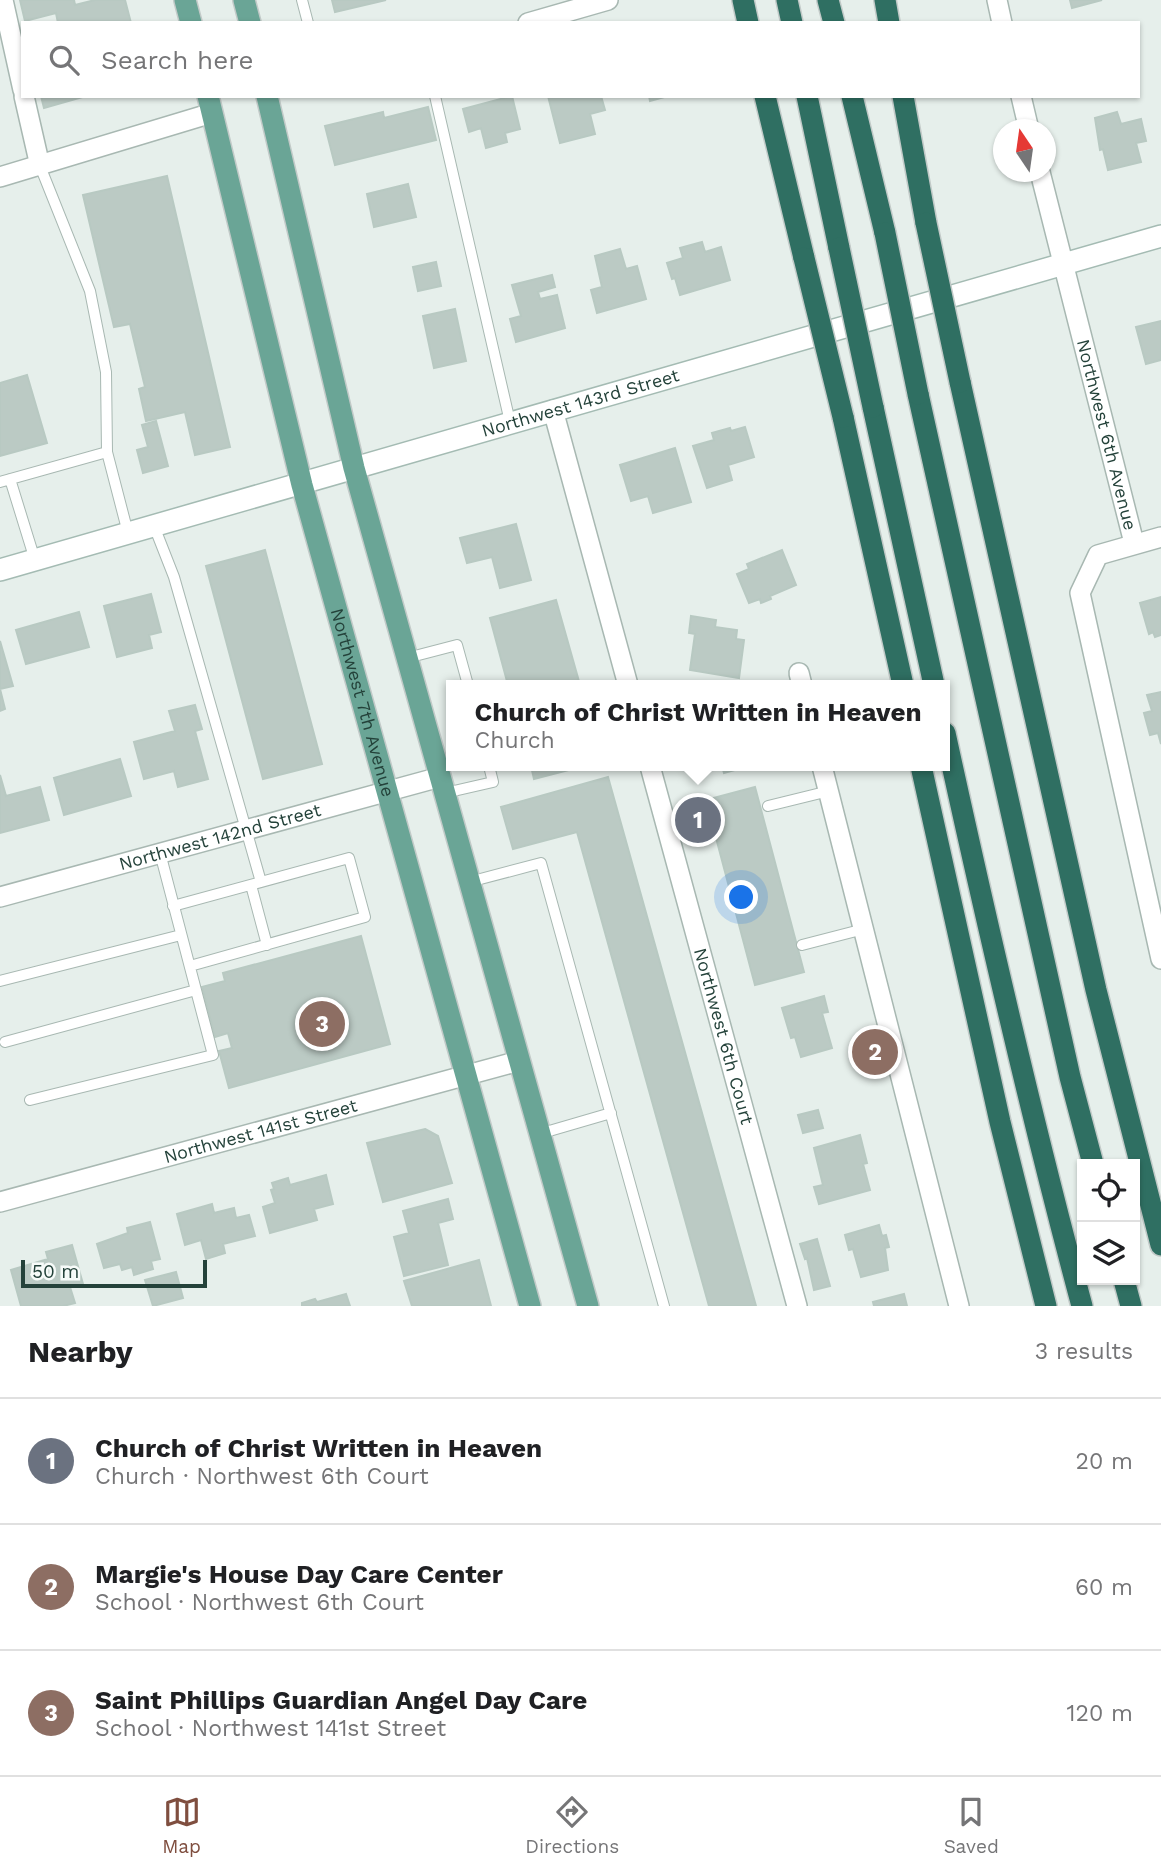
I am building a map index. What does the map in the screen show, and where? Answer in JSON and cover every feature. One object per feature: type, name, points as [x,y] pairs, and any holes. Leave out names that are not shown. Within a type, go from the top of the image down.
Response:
[{"type":"highway","points":[[743,0],[748,21]]},
{"type":"highway","points":[[787,0],[792,21]]},
{"type":"highway","points":[[828,0],[833,21]]},
{"type":"highway","points":[[885,0],[889,21]]},
{"type":"highway","points":[[765,98],[843,417],[902,680]]},
{"type":"highway","points":[[807,98],[933,680]]},
{"type":"highway","points":[[852,98],[885,233],[918,394],[1067,1063],[1092,1159]]},
{"type":"highway","points":[[903,98],[926,223],[960,382],[1096,990],[1161,1245]]},
{"type":"highway","points":[[950,756],[988,929],[1082,1306]]},
{"type":"highway","points":[[922,771],[1000,1122],[1046,1306]]},
{"type":"highway","points":[[1096,990],[1161,1184]]},
{"type":"highway","points":[[1000,1122],[1031,1306]]},
{"type":"highway","points":[[1125,1285],[1131,1306]]},
{"type":"main road","points":[[185,0],[190,21]]},
{"type":"main road","points":[[244,0],[249,21]]},
{"type":"main road","points":[[267,98],[354,468],[588,1306]]},
{"type":"main road","name":"Northwest 7th Avenue","points":[[210,105],[302,485],[530,1306]]},
{"type":"street","points":[[2,0],[21,81]]},
{"type":"street","points":[[535,21],[608,0]]},
{"type":"street","points":[[996,0],[1001,21]]},
{"type":"street","points":[[24,98],[40,166]]},
{"type":"street","points":[[1021,98],[1026,119]]},
{"type":"street","points":[[0,177],[40,166],[210,105]]},
{"type":"street","name":"Northwest 6th Avenue","points":[[1042,182],[1134,543],[1098,555],[1080,593],[1161,959]]},
{"type":"street","name":"Northwest 143rd Street","points":[[0,570],[1161,236]]},
{"type":"street","points":[[553,410],[627,680]]},
{"type":"street","points":[[1134,543],[1161,537]]},
{"type":"street","name":"Northwest 6th Court","points":[[651,771],[797,1306]]},
{"type":"street","points":[[823,771],[959,1306]]},
{"type":"street","name":"Northwest 142nd Street","points":[[0,897],[386,791],[442,785]]},
{"type":"street","name":"Northwest 141st Street","points":[[0,1202],[519,1061]]},
{"type":"lane","points":[[302,0],[307,21]]},
{"type":"lane","points":[[435,98],[510,422]]},
{"type":"lane","points":[[40,166],[90,291],[106,372],[107,452],[129,534]]},
{"type":"lane","points":[[35,561],[5,481],[107,452]]},
{"type":"lane","points":[[154,526],[174,577],[246,830],[267,945]]},
{"type":"lane","points":[[407,658],[457,645],[467,680]]},
{"type":"lane","points":[[442,785],[494,782],[491,771]]},
{"type":"lane","points":[[768,806],[829,791]]},
{"type":"lane","points":[[30,1100],[213,1055],[160,853]]},
{"type":"lane","points":[[173,906],[349,858],[365,918],[190,967]]},
{"type":"lane","points":[[469,882],[541,863],[664,1306]]},
{"type":"lane","points":[[802,946],[864,929]]},
{"type":"lane","points":[[0,981],[181,935]]},
{"type":"lane","points":[[5,1042],[196,990]]},
{"type":"lane","points":[[539,1134],[611,1113]]},
{"type":"building","points":[[20,0],[74,0],[75,5],[95,0],[125,0],[130,21],[58,21],[56,13],[25,21]]},
{"type":"building","points":[[332,0],[386,0],[335,12]]},
{"type":"building","points":[[1070,0],[1102,0],[1072,8]]},
{"type":"building","points":[[42,98],[79,98],[44,108]]},
{"type":"building","points":[[512,98],[520,129],[505,133],[507,142],[486,148],[481,128],[469,132],[463,109]]},
{"type":"building","points":[[549,98],[602,98],[605,110],[590,114],[595,134],[560,143]]},
{"type":"building","points":[[428,107],[436,140],[335,165],[325,126],[383,112],[384,118]]},
{"type":"building","points":[[1117,112],[1121,124],[1141,119],[1146,141],[1136,143],[1141,162],[1108,170],[1103,149],[1100,150],[1095,118]]},
{"type":"building","points":[[167,176],[230,447],[195,455],[185,412],[146,421],[139,389],[145,387],[130,324],[114,327],[83,195]]},
{"type":"building","points":[[408,184],[416,217],[374,227],[367,194]]},
{"type":"building","points":[[702,242],[705,252],[721,247],[730,280],[680,295],[667,263],[683,258],[680,248]]},
{"type":"building","points":[[620,249],[626,269],[637,266],[646,299],[597,313],[591,290],[602,287],[595,256]]},
{"type":"building","points":[[436,262],[441,286],[418,291],[413,267]]},
{"type":"building","points":[[552,275],[555,287],[538,292],[540,299],[557,295],[565,328],[516,342],[510,319],[521,316],[512,285]]},
{"type":"building","points":[[455,309],[466,361],[434,368],[423,316]]},
{"type":"building","points":[[1161,321],[1161,360],[1146,364],[1136,327]]},
{"type":"building","points":[[27,375],[47,443],[0,456],[0,383]]},
{"type":"building","points":[[156,421],[168,466],[143,473],[137,450],[148,447],[142,425]]},
{"type":"building","points":[[745,427],[754,457],[728,465],[732,480],[707,488],[693,446],[714,440],[712,433]]},
{"type":"building","points":[[675,448],[691,502],[653,513],[648,496],[631,501],[620,465]]},
{"type":"building","points":[[516,524],[531,580],[500,588],[492,557],[467,563],[460,538]]},
{"type":"building","points":[[265,550],[322,764],[263,779],[206,566]]},
{"type":"building","points":[[782,550],[796,585],[770,596],[771,599],[761,603],[760,599],[749,603],[737,574],[749,569],[747,564]]},
{"type":"building","points":[[151,594],[161,632],[149,635],[152,648],[117,657],[104,606]]},
{"type":"building","points":[[1161,597],[1161,635],[1155,637],[1153,632],[1149,634],[1140,603]]},
{"type":"building","points":[[556,600],[579,680],[507,680],[490,618]]},
{"type":"building","points":[[79,612],[89,647],[26,664],[16,630]]},
{"type":"building","points":[[691,616],[716,620],[715,627],[737,630],[736,639],[744,640],[739,678],[690,670],[695,634],[689,633]]},
{"type":"building","points":[[0,641],[13,686],[0,689]]},
{"type":"building","points":[[0,689],[5,709],[0,711]]},
{"type":"building","points":[[1161,692],[1161,744],[1158,733],[1150,735],[1144,713],[1152,711],[1147,695]]},
{"type":"building","points":[[195,705],[202,729],[195,731],[208,779],[178,787],[174,771],[144,779],[134,742],[175,731],[169,711]]},
{"type":"building","points":[[120,759],[131,796],[64,815],[54,778]]},
{"type":"building","points":[[532,771],[565,771],[534,779]]},
{"type":"building","points":[[0,775],[6,796],[40,787],[49,820],[0,833]]},
{"type":"building","points":[[608,777],[756,1306],[709,1306],[577,832],[513,849],[501,807]]},
{"type":"building","points":[[755,787],[804,972],[755,985],[706,800]]},
{"type":"building","points":[[361,936],[390,1044],[229,1088],[219,1051],[232,1048],[228,1033],[215,1037],[202,987],[225,981],[223,973]]},
{"type":"building","points":[[824,996],[828,1012],[822,1013],[832,1048],[801,1057],[795,1037],[791,1038],[782,1008]]},
{"type":"building","points":[[818,1110],[823,1128],[803,1133],[798,1115]]},
{"type":"building","points":[[425,1129],[438,1136],[452,1183],[383,1202],[367,1143]]},
{"type":"building","points":[[860,1135],[867,1163],[863,1164],[870,1190],[819,1204],[814,1187],[823,1185],[814,1148]]},
{"type":"building","points":[[326,1175],[333,1204],[314,1209],[317,1220],[270,1233],[263,1207],[275,1203],[272,1183],[288,1178],[290,1185]]},
{"type":"building","points":[[448,1199],[453,1219],[438,1223],[448,1265],[404,1276],[394,1237],[409,1233],[403,1211]]},
{"type":"building","points":[[212,1204],[214,1213],[234,1208],[236,1218],[249,1215],[255,1236],[223,1244],[225,1253],[206,1259],[201,1240],[185,1245],[177,1214]]},
{"type":"building","points":[[150,1222],[160,1259],[151,1261],[153,1269],[134,1275],[132,1267],[122,1270],[120,1264],[104,1268],[97,1244],[128,1233],[127,1228]]},
{"type":"building","points":[[879,1225],[882,1236],[886,1235],[889,1247],[885,1248],[888,1270],[861,1277],[853,1249],[849,1250],[845,1235]]},
{"type":"building","points":[[817,1239],[830,1286],[814,1290],[807,1258],[805,1259],[800,1244]]},
{"type":"building","points":[[72,1245],[83,1284],[70,1287],[75,1303],[63,1306],[21,1306],[11,1270],[48,1259],[46,1252]]},
{"type":"building","points":[[479,1260],[491,1306],[412,1306],[404,1281]]},
{"type":"building","points":[[176,1272],[183,1298],[153,1306],[145,1280]]},
{"type":"building","points":[[346,1294],[350,1306],[302,1306],[302,1303],[315,1299],[317,1302]]},
{"type":"building","points":[[904,1294],[907,1306],[874,1306],[873,1302]]},
{"type":"place","name":"Church of Christ Written in Heaven","points":[[698,820]]},
{"type":"place","name":"Saint Phillips Guardian Angel Day Care","points":[[322,1024]]},
{"type":"place","name":"Margie's House Day Care Center","points":[[875,1052]]}]
